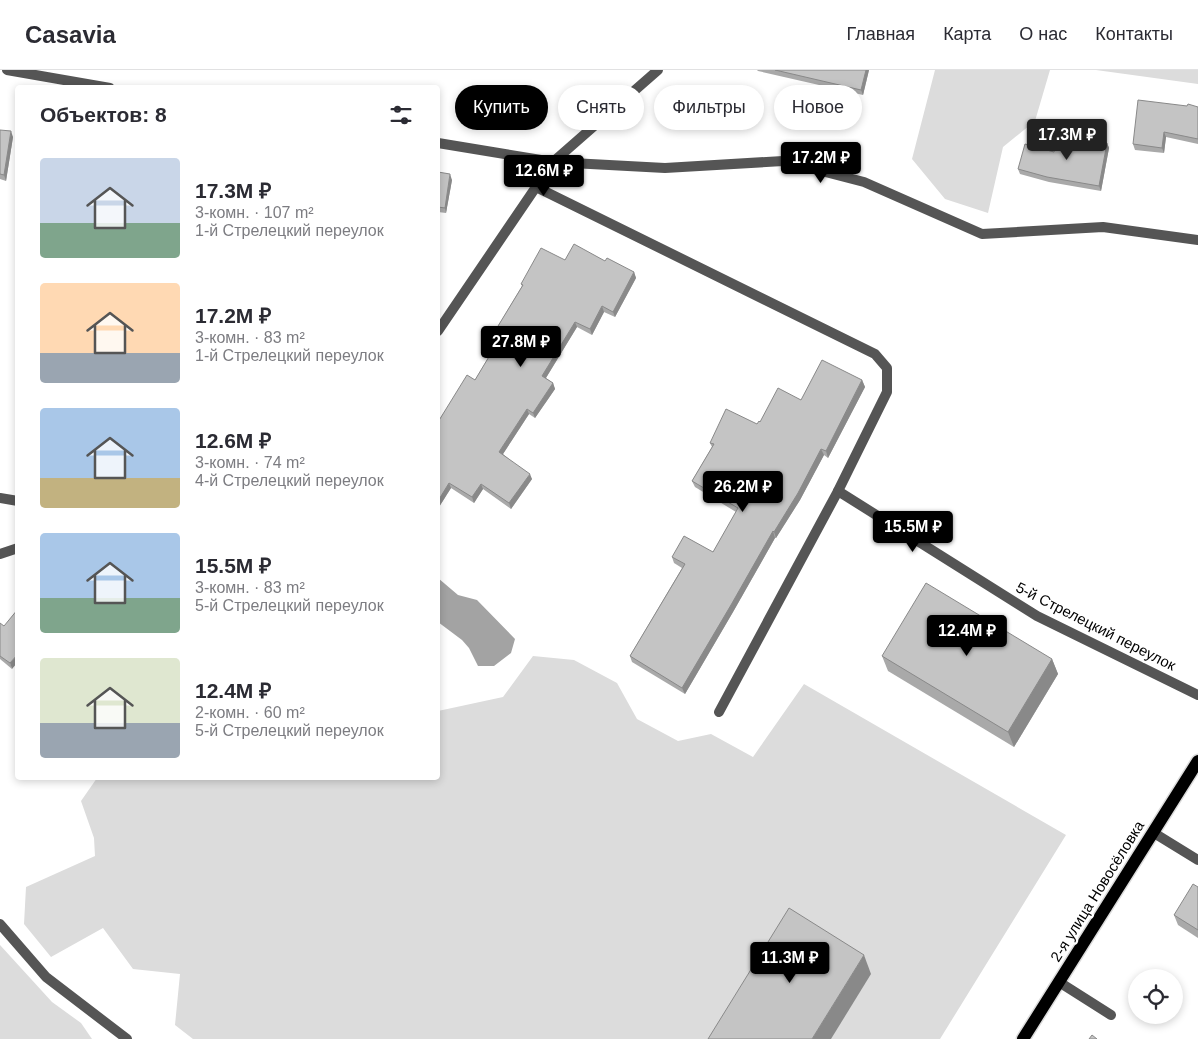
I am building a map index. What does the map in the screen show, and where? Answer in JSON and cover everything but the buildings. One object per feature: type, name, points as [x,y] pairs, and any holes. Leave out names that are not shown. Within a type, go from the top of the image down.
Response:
[{"type":"main road","name":"2-я улица Новосёловка","points":[[1023,1039],[1198,761]]},
{"type":"street","points":[[7,70],[93,85]]},
{"type":"street","points":[[440,328],[553,162],[658,70]]},
{"type":"street","points":[[440,143],[553,162],[665,168],[783,161],[864,182],[982,234],[1103,228],[1198,240]]},
{"type":"street","points":[[536,187],[875,354],[887,368],[887,392],[838,491],[719,712]]},
{"type":"street","name":"5-й Стрелецкий переулок","points":[[838,491],[1037,616],[1198,695]]},
{"type":"street","points":[[0,498],[15,500]]},
{"type":"street","points":[[0,554],[15,549]]},
{"type":"street","points":[[1154,833],[1198,860]]},
{"type":"street","points":[[0,924],[46,977],[127,1039]]},
{"type":"street","points":[[1059,982],[1111,1016]]},
{"type":"shaded area","points":[[935,70],[1050,70],[1035,121],[1003,147],[988,213],[945,199],[912,159]]},
{"type":"shaded area","points":[[1096,70],[1198,70],[1198,84]]},
{"type":"shaded area","points":[[440,580],[458,595],[477,600],[515,639],[511,653],[494,666],[478,666],[469,648],[462,640],[440,624]]},
{"type":"shaded area","points":[[533,656],[574,660],[617,683],[637,719],[678,741],[711,734],[753,757],[804,684],[1066,835],[940,1039],[193,1039],[175,1025],[180,974],[133,969],[103,928],[51,957],[24,924],[26,887],[95,856],[94,838],[81,801],[96,780],[440,780],[440,711],[503,697]]},
{"type":"shaded area","points":[[0,945],[52,1002],[81,1023],[92,1039],[0,1039]]}]
